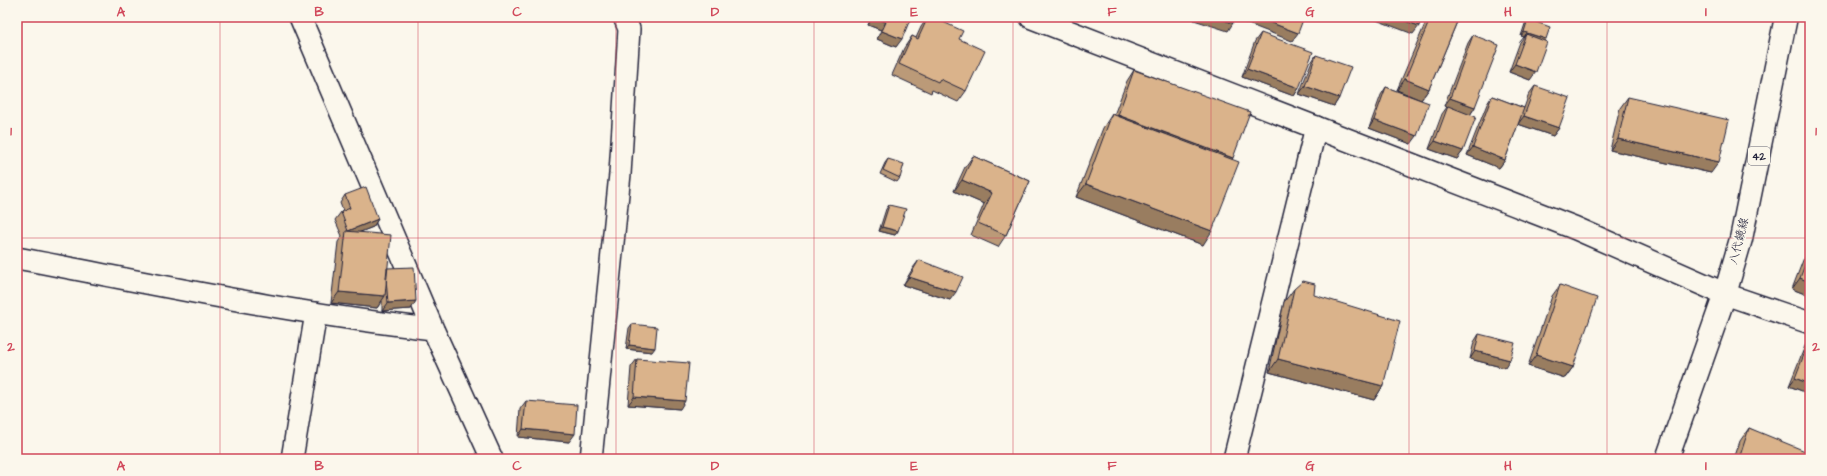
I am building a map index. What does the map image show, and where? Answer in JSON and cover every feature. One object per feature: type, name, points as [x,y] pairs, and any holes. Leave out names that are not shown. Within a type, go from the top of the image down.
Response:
[{"type":"street","points":[[300,17],[433,329],[492,459]]},
{"type":"street","points":[[591,459],[620,174],[629,29],[624,17]]},
{"type":"street","points":[[1031,17],[1575,228],[1725,294],[1810,323]]},
{"type":"street","name":"八代鏡線","points":[[1667,459],[1725,294],[1741,239],[1786,17]]},
{"type":"street","points":[[1234,459],[1316,127]]},
{"type":"street","points":[[17,258],[316,313],[371,322],[433,329]]},
{"type":"street","points":[[292,459],[316,313]]},
{"type":"building","points":[[17,17],[22,17],[20,29],[17,29]]},
{"type":"building","points":[[874,17],[911,17],[902,39],[882,31],[886,22]]},
{"type":"building","points":[[928,17],[932,17],[963,31],[959,39],[985,51],[966,91],[940,79],[938,82],[899,64],[912,36],[918,39]]},
{"type":"building","points":[[1215,17],[1235,17],[1233,23]]},
{"type":"building","points":[[1256,17],[1304,17],[1298,33]]},
{"type":"building","points":[[1395,17],[1422,17],[1419,26]]},
{"type":"building","points":[[1431,17],[1459,17],[1429,89],[1405,79]]},
{"type":"building","points":[[1528,19],[1550,27],[1546,39],[1524,32]]},
{"type":"building","points":[[1261,33],[1313,52],[1299,88],[1247,69]]},
{"type":"building","points":[[1526,34],[1547,42],[1536,72],[1515,64]]},
{"type":"building","points":[[1473,35],[1499,45],[1475,107],[1450,98]]},
{"type":"building","points":[[1316,55],[1351,67],[1339,98],[1305,86]]},
{"type":"building","points":[[1134,70],[1250,112],[1233,158],[1118,115]]},
{"type":"building","points":[[1535,86],[1570,98],[1559,128],[1524,116]]},
{"type":"building","points":[[1386,87],[1429,103],[1417,136],[1374,120]]},
{"type":"building","points":[[1492,96],[1524,108],[1505,160],[1473,147]]},
{"type":"building","points":[[1628,97],[1729,120],[1719,162],[1618,139]]},
{"type":"building","points":[[1448,106],[1476,117],[1463,151],[1435,141]]},
{"type":"building","points":[[1112,114],[1239,162],[1212,231],[1086,184]]},
{"type":"building","points":[[973,156],[1030,181],[1006,235],[978,223],[992,193],[962,180]]},
{"type":"building","points":[[888,159],[904,164],[900,178],[883,170]]},
{"type":"building","points":[[366,187],[378,219],[348,231],[341,212],[350,208],[345,195]]},
{"type":"building","points":[[889,205],[906,209],[898,231],[882,227]]},
{"type":"building","points":[[346,231],[391,235],[385,296],[339,292]]},
{"type":"building","points":[[1810,251],[1810,282],[1800,278]]},
{"type":"building","points":[[919,260],[963,277],[956,292],[909,277]]},
{"type":"building","points":[[414,267],[416,301],[388,303],[386,278],[387,268]]},
{"type":"building","points":[[1303,281],[1315,284],[1314,295],[1400,321],[1383,386],[1278,359],[1294,289]]},
{"type":"building","points":[[1560,285],[1597,298],[1573,367],[1536,355]]},
{"type":"building","points":[[632,324],[657,327],[655,348],[629,345]]},
{"type":"building","points":[[1479,334],[1515,343],[1510,360],[1475,351]]},
{"type":"building","points":[[1810,339],[1810,384],[1795,378]]},
{"type":"building","points":[[637,359],[689,363],[685,401],[634,397]]},
{"type":"building","points":[[526,401],[577,405],[575,434],[523,429]]},
{"type":"building","points":[[1749,428],[1810,453],[1810,459],[1739,459]]}]
